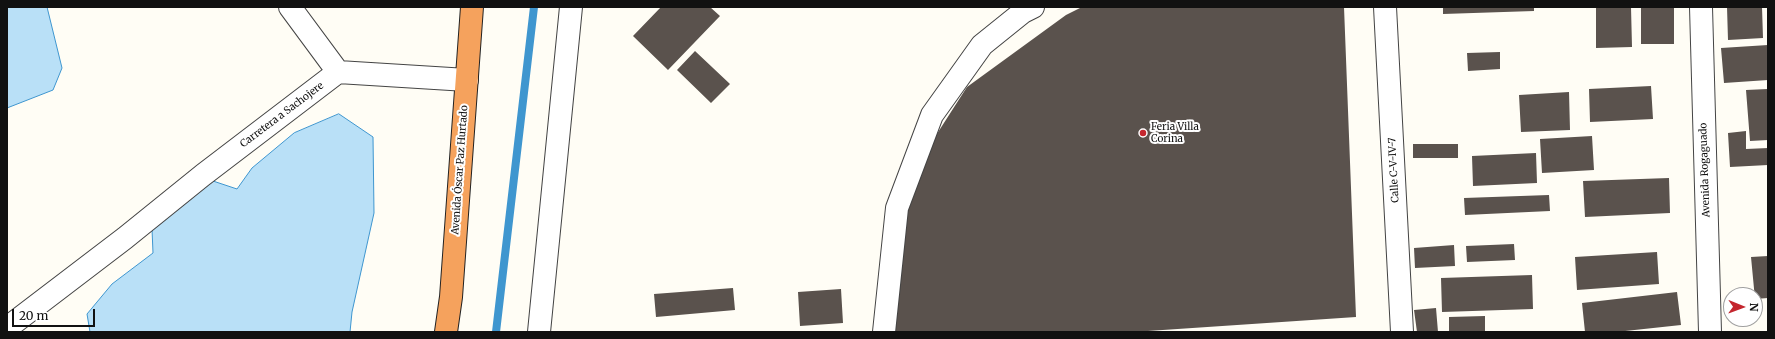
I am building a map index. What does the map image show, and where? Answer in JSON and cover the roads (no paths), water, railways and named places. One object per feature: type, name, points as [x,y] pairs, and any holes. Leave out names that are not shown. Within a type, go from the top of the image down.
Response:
[{"type":"highway","name":"Avenida Óscar Paz Hurtado","points":[[446,332],[472,7]]},
{"type":"street","points":[[290,7],[338,72],[467,80]]},
{"type":"street","points":[[539,332],[571,7]]},
{"type":"street","points":[[884,332],[897,208],[932,115],[982,45],[1023,12],[1033,7]]},
{"type":"street","name":"Calle C-V-IV-7","points":[[1385,7],[1402,332]]},
{"type":"street","name":"Avenida Rogaguado","points":[[1701,7],[1710,332]]},
{"type":"street","name":"Carretera a Sachojere","points":[[7,328],[338,72]]},
{"type":"water","points":[[7,7],[47,7],[62,68],[53,90],[7,108]]},
{"type":"water","points":[[339,114],[373,137],[374,213],[352,312],[350,332],[90,332],[87,314],[112,284],[153,253],[151,205],[192,174],[237,189],[252,168],[294,133]]},
{"type":"waterway","points":[[496,332],[534,7]]},
{"type":"place","name":"Feria Villa Corina","points":[[1143,133]]}]
